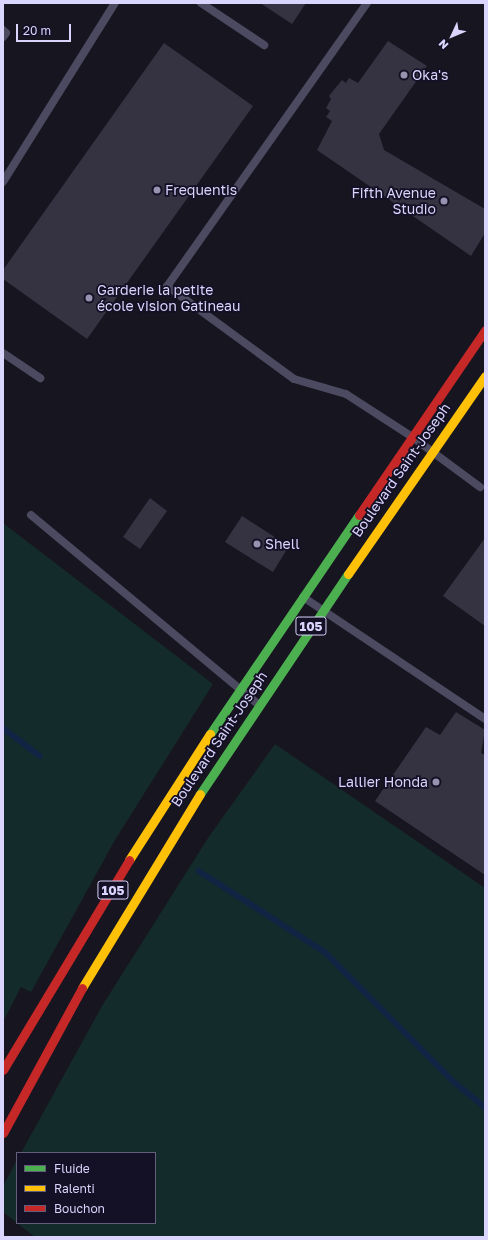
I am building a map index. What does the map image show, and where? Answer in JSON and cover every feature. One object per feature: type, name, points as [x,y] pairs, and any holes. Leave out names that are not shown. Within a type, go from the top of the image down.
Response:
[{"type":"main road","name":"Boulevard Saint-Joseph","points":[[3,1070],[161,806],[411,436],[485,330]]},
{"type":"main road","name":"Boulevard Saint-Joseph","points":[[3,1133],[135,896],[258,704],[432,450],[485,376]]},
{"type":"lane","points":[[3,182],[6,172],[116,3]]},
{"type":"lane","points":[[201,3],[264,45]]},
{"type":"lane","points":[[367,3],[167,286],[294,379],[346,394],[432,450],[480,487]]},
{"type":"lane","points":[[3,30],[6,33],[3,37]]},
{"type":"lane","points":[[3,353],[40,378]]},
{"type":"lane","points":[[31,515],[258,704]]},
{"type":"lane","points":[[302,597],[485,719]]},
{"type":"green space","points":[[3,523],[213,684],[115,840],[31,992],[21,987],[3,1022]]},
{"type":"green space","points":[[275,744],[485,888],[485,1237],[35,1237],[18,1224],[156,1224],[156,1152],[22,1152],[102,1006],[208,838]]},
{"type":"green space","points":[[16,1162],[16,1222],[3,1212],[3,1186]]},
{"type":"building","points":[[260,3],[306,3],[292,24]]},
{"type":"building","points":[[388,41],[427,66],[379,134],[384,150],[485,209],[485,233],[471,256],[317,150],[332,121],[326,117],[330,111],[326,108],[331,99],[329,96],[342,80],[346,83],[349,78],[358,83]]},
{"type":"building","points":[[164,43],[253,106],[87,339],[3,279],[3,270]]},
{"type":"building","points":[[150,498],[167,511],[140,549],[123,537]]},
{"type":"building","points":[[242,516],[289,546],[273,572],[225,542]]},
{"type":"building","points":[[485,538],[485,626],[443,596]]},
{"type":"building","name":"Lallier Honda","points":[[456,712],[485,730],[481,753],[485,755],[485,875],[375,801],[426,727],[440,735]]},
{"type":"waterway","points":[[3,728],[40,756]]},
{"type":"waterway","points":[[199,871],[326,953],[454,1082],[485,1107]]},
{"type":"traffic: fast","points":[[210,734],[359,515]]},
{"type":"traffic: fast","points":[[200,794],[348,574]]},
{"type":"traffic: slow","points":[[348,574],[485,376]]},
{"type":"traffic: slow","points":[[129,860],[210,734]]},
{"type":"traffic: slow","points":[[82,988],[200,794]]},
{"type":"traffic: jam","points":[[359,515],[485,330]]},
{"type":"traffic: jam","points":[[3,1070],[129,860]]},
{"type":"traffic: jam","points":[[3,1133],[82,988]]},
{"type":"place","name":"Oka's","points":[[404,75]]},
{"type":"place","name":"Frequentis","points":[[157,190]]},
{"type":"place","name":"Fifth Avenue Studio","points":[[444,201]]},
{"type":"place","name":"Garderie la petite école vision Gatineau","points":[[89,298]]},
{"type":"place","name":"Shell","points":[[257,544]]},
{"type":"place","name":"Lallier Honda","points":[[436,782]]}]
